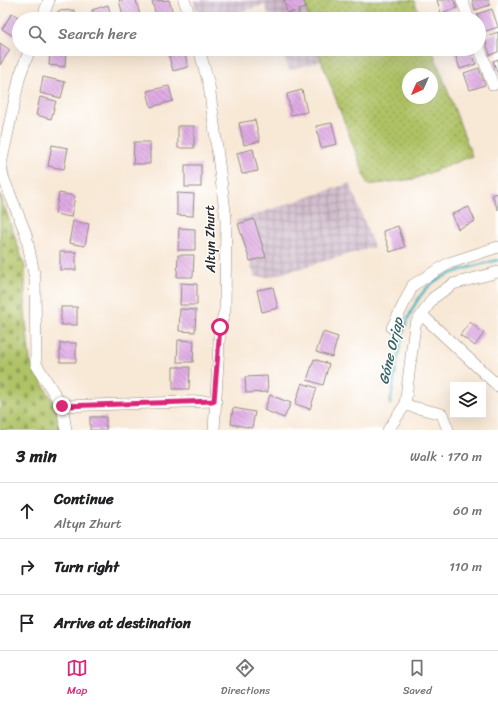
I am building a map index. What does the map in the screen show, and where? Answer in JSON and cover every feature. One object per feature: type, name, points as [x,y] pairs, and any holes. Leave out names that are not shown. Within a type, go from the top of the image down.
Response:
[{"type":"street","points":[[45,12],[49,0]]},
{"type":"street","points":[[184,0],[188,12]]},
{"type":"street","points":[[462,0],[466,12]]},
{"type":"street","points":[[27,56],[20,75],[1,164],[3,176],[26,234],[35,279],[36,364],[62,406],[66,430]]},
{"type":"street","name":"Altyn Zhurt","points":[[201,56],[209,85],[226,219],[225,310],[220,327],[214,401],[214,430]]},
{"type":"street","points":[[482,56],[493,85]]},
{"type":"street","points":[[392,328],[413,285],[449,263],[498,247]]},
{"type":"street","points":[[388,430],[405,405],[415,325],[433,298],[453,284],[498,272]]},
{"type":"street","points":[[422,315],[498,386]]},
{"type":"street","points":[[62,406],[214,401]]},
{"type":"street","points":[[405,405],[442,414],[448,430]]},
{"type":"shaded area","points":[[193,0],[304,0],[307,12],[268,12],[265,5],[240,12],[197,12]]},
{"type":"shaded area","points":[[284,56],[319,56],[321,61],[289,70]]},
{"type":"shaded area","points":[[350,183],[374,247],[269,277],[255,277],[236,221]]},
{"type":"green space","points":[[304,0],[414,0],[418,12],[307,12]]},
{"type":"green space","points":[[320,56],[435,56],[472,156],[414,179],[368,185]]},
{"type":"green space","points":[[0,194],[25,267],[25,312],[30,361],[65,423],[65,430],[0,430]]},
{"type":"building","points":[[119,0],[136,0],[139,12],[122,12]]},
{"type":"building","points":[[169,0],[173,12],[155,12],[152,1]]},
{"type":"building","points":[[284,0],[304,0],[306,8],[298,10],[298,12],[287,12]]},
{"type":"building","points":[[437,0],[454,0],[457,8],[441,12]]},
{"type":"building","points":[[472,0],[489,0],[490,5],[475,10]]},
{"type":"building","points":[[108,5],[110,12],[93,12],[92,10]]},
{"type":"building","points":[[492,9],[498,27],[486,31],[486,12],[483,12]]},
{"type":"building","points":[[74,10],[74,12],[58,12]]},
{"type":"building","points":[[12,13],[12,35],[2,29]]},
{"type":"building","points":[[498,32],[498,52],[490,55],[486,43],[486,36]]},
{"type":"building","points":[[0,43],[10,50],[0,65]]},
{"type":"building","points":[[50,56],[66,56],[65,67],[49,65]]},
{"type":"building","points":[[169,56],[186,56],[188,67],[173,71]]},
{"type":"building","points":[[456,56],[473,56],[476,64],[460,69]]},
{"type":"building","points":[[498,59],[498,75],[493,61]]},
{"type":"building","points":[[479,68],[485,85],[470,90],[464,73]]},
{"type":"building","points":[[43,77],[65,82],[61,98],[40,93]]},
{"type":"building","points":[[169,86],[173,101],[151,107],[147,91]]},
{"type":"building","points":[[302,90],[307,112],[291,115],[287,94]]},
{"type":"building","points":[[40,97],[56,101],[51,119],[36,115]]},
{"type":"building","points":[[255,120],[260,141],[244,145],[239,123]]},
{"type":"building","points":[[332,123],[337,144],[321,148],[316,126]]},
{"type":"building","points":[[178,126],[194,126],[194,148],[178,148]]},
{"type":"building","points":[[134,142],[150,142],[150,164],[133,164]]},
{"type":"building","points":[[52,145],[68,148],[64,169],[48,166]]},
{"type":"building","points":[[253,149],[258,171],[242,174],[237,153]]},
{"type":"building","points":[[185,165],[201,165],[201,187],[185,187]]},
{"type":"building","points":[[59,193],[75,196],[71,217],[55,214]]},
{"type":"building","points":[[177,193],[194,194],[193,216],[177,215]]},
{"type":"building","points":[[498,193],[498,210],[492,195]]},
{"type":"building","points":[[469,207],[475,221],[458,229],[452,214]]},
{"type":"building","points":[[254,219],[266,257],[250,261],[238,224]]},
{"type":"building","points":[[73,221],[89,224],[85,246],[69,243]]},
{"type":"building","points":[[398,226],[405,247],[390,252],[383,231]]},
{"type":"building","points":[[179,228],[195,229],[195,250],[178,250]]},
{"type":"building","points":[[60,252],[76,252],[76,270],[60,270]]},
{"type":"building","points":[[178,255],[194,255],[193,277],[177,277]]},
{"type":"building","points":[[181,283],[197,284],[197,305],[180,305]]},
{"type":"building","points":[[273,287],[278,308],[262,312],[257,290]]},
{"type":"building","points":[[61,307],[77,307],[77,325],[61,325]]},
{"type":"building","points":[[180,309],[196,310],[195,332],[179,331]]},
{"type":"building","points":[[470,322],[484,333],[475,346],[460,335]]},
{"type":"building","points":[[323,332],[338,337],[332,357],[316,352]]},
{"type":"building","points":[[178,340],[194,341],[193,362],[177,362]]},
{"type":"building","points":[[60,343],[76,343],[76,362],[60,362]]},
{"type":"building","points":[[314,359],[329,364],[323,385],[307,380]]},
{"type":"building","points":[[173,367],[190,367],[189,389],[173,389]]},
{"type":"building","points":[[267,376],[268,392],[246,393],[245,377]]},
{"type":"building","points":[[302,383],[317,388],[310,409],[295,404]]},
{"type":"building","points":[[270,395],[291,403],[284,418],[264,410]]},
{"type":"building","points":[[233,408],[255,412],[252,428],[231,424]]},
{"type":"building","points":[[90,417],[106,417],[106,430],[90,430]]},
{"type":"waterway","name":"Góne Orjap","points":[[390,404],[398,356],[406,324],[412,309],[420,296],[431,284],[445,276],[463,269],[498,260]]},
{"type":"route","points":[[62,406],[214,401],[220,327]]}]
